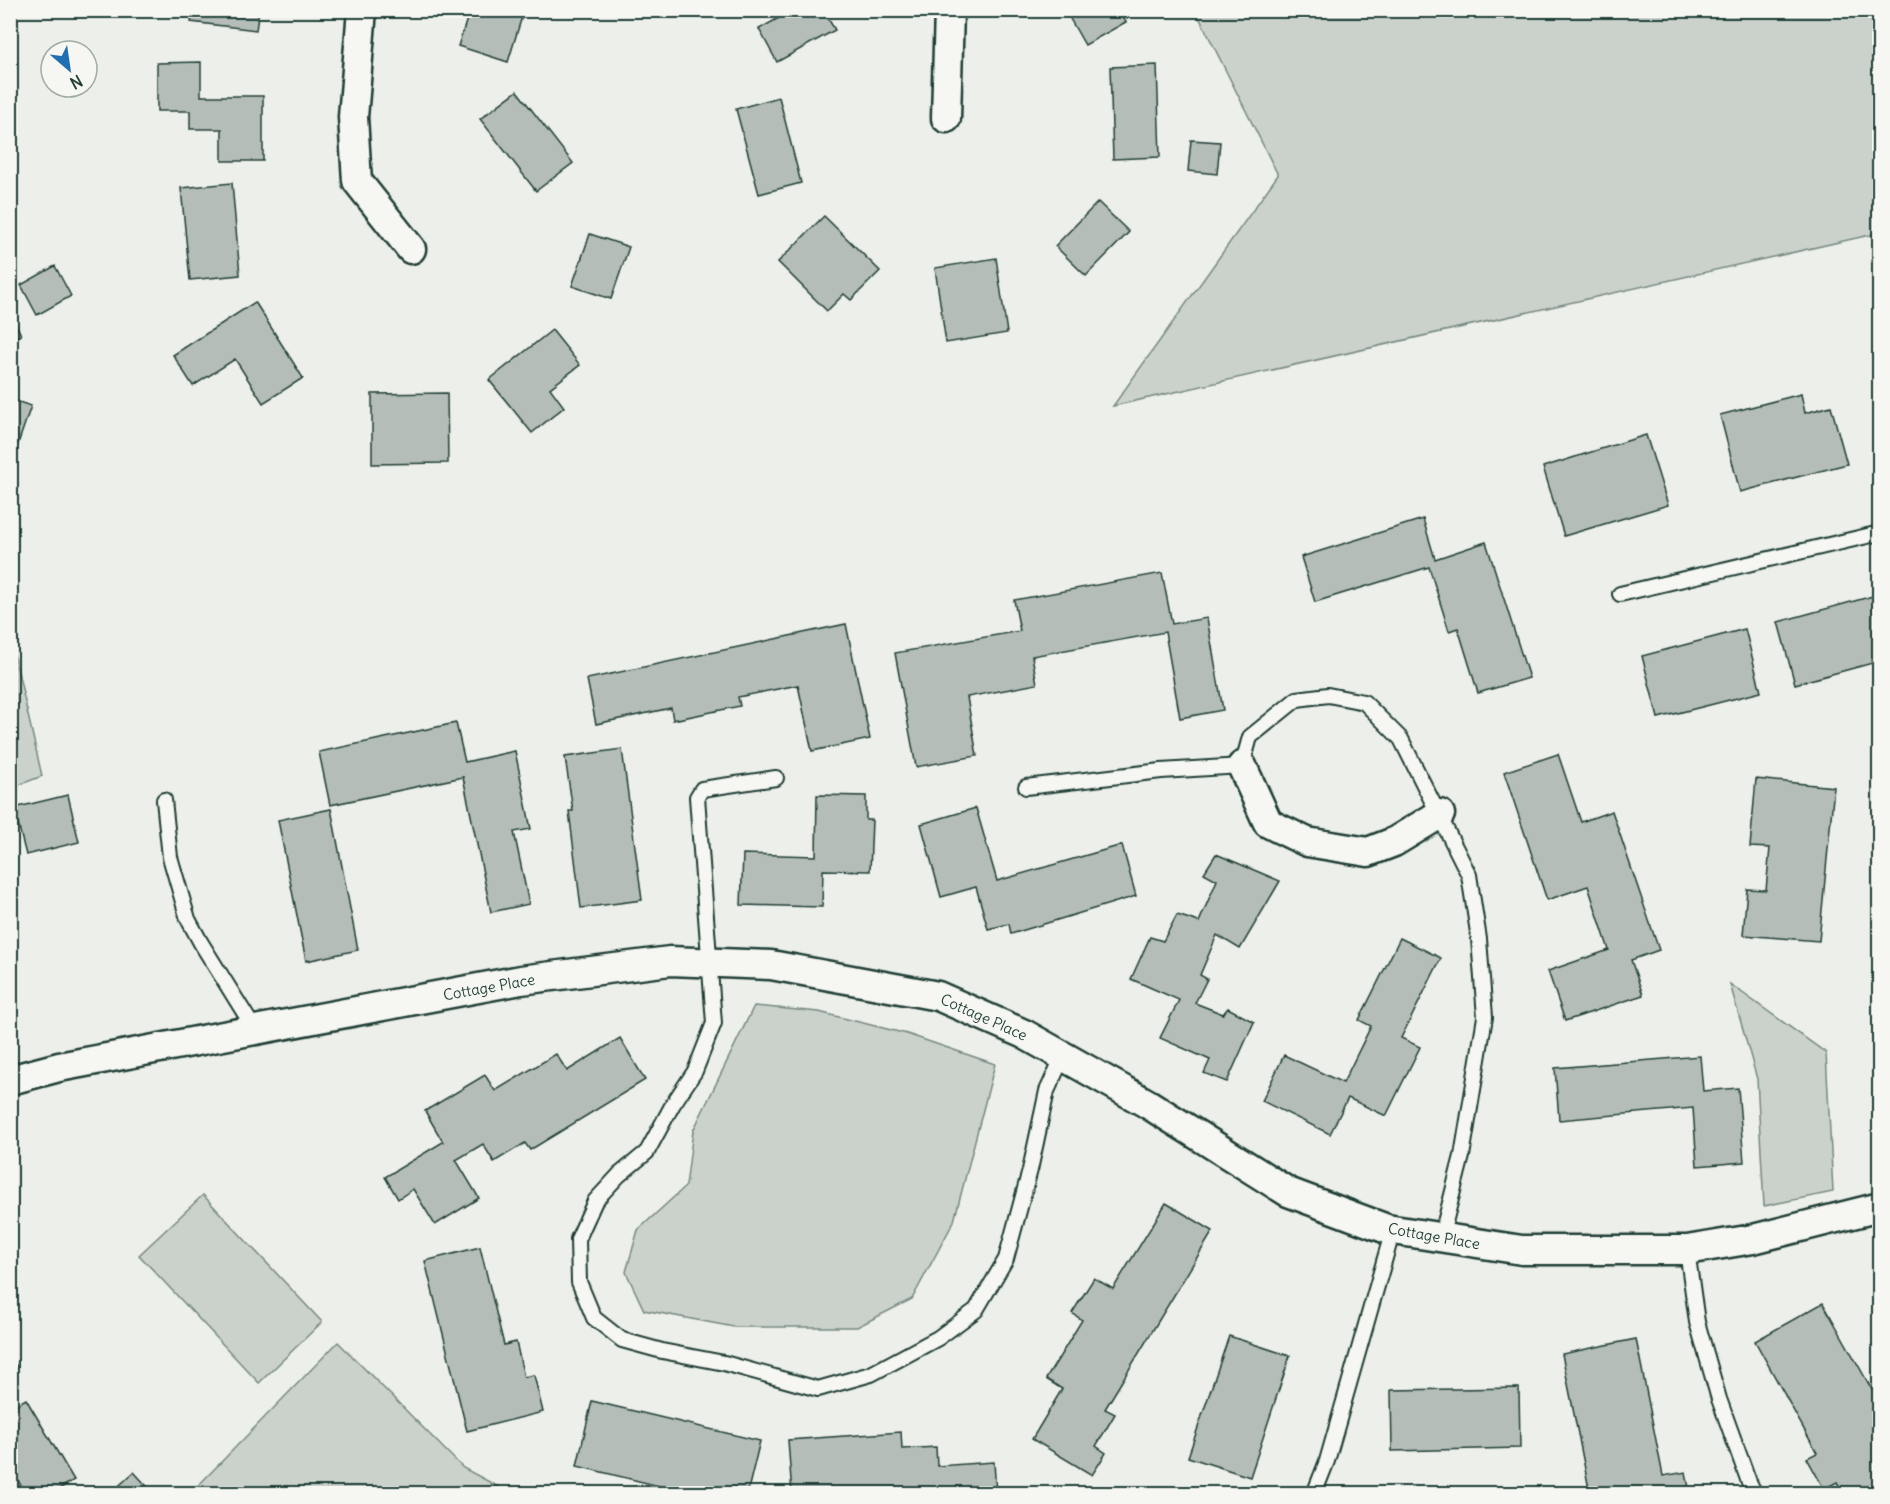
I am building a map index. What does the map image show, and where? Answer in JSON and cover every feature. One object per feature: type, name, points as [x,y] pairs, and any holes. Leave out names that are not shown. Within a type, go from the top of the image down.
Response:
[{"type":"street","points":[[363,10],[353,117],[357,181],[411,249]]},
{"type":"street","points":[[946,118],[949,10]]},
{"type":"street","points":[[1242,766],[1268,823],[1307,842],[1368,852],[1394,842],[1440,814]]},
{"type":"street","name":"Cottage Place","points":[[10,1080],[59,1067],[521,980],[670,961],[771,965],[938,996],[1024,1034],[1148,1104],[1288,1192],[1393,1230],[1522,1250],[1687,1250],[1753,1239],[1880,1207]]},
{"type":"lane","points":[[1620,594],[1880,533]]},
{"type":"lane","points":[[1026,787],[1161,771],[1242,766],[1250,737],[1297,699],[1328,695],[1364,702],[1401,739],[1469,876],[1479,939],[1485,1017],[1462,1156],[1441,1238]]},
{"type":"lane","points":[[776,778],[702,789],[697,797],[714,1023],[695,1071],[673,1104],[647,1152],[619,1175],[595,1201],[578,1239],[579,1282],[594,1318],[622,1340],[662,1351],[724,1363],[818,1389],[871,1374],[938,1338],[976,1310],[1006,1259],[1030,1170],[1047,1091],[1063,1056]]},
{"type":"lane","points":[[164,800],[170,857],[188,920],[255,1030]]},
{"type":"lane","points":[[1314,1494],[1327,1461],[1393,1230]]},
{"type":"lane","points":[[1687,1250],[1697,1322],[1719,1399],[1755,1494]]},
{"type":"shaded area","points":[[1196,11],[1879,11],[1879,233],[1113,406],[1278,175]]},
{"type":"shaded area","points":[[11,641],[42,776],[10,788]]},
{"type":"shaded area","points":[[1730,984],[1826,1053],[1833,1192],[1764,1206],[1757,1079]]},
{"type":"shaded area","points":[[754,1006],[819,1012],[907,1034],[995,1064],[954,1221],[912,1299],[857,1327],[734,1327],[644,1310],[626,1272],[638,1230],[686,1186],[693,1131]]},
{"type":"shaded area","points":[[203,1195],[322,1322],[259,1383],[139,1255]]},
{"type":"shaded area","points":[[338,1342],[463,1468],[510,1493],[191,1493]]},
{"type":"building","points":[[193,10],[259,10],[256,30],[191,22]]},
{"type":"building","points":[[470,10],[524,10],[508,62],[458,46]]},
{"type":"building","points":[[774,10],[823,10],[835,30],[777,62],[759,29],[779,18]]},
{"type":"building","points":[[1065,10],[1120,10],[1126,22],[1085,45]]},
{"type":"building","points":[[201,62],[201,96],[263,96],[263,161],[222,161],[222,129],[190,129],[190,111],[157,111],[157,63]]},
{"type":"building","points":[[1157,65],[1160,157],[1113,159],[1110,67]]},
{"type":"building","points":[[517,91],[573,163],[536,191],[480,119]]},
{"type":"building","points":[[779,97],[801,183],[759,194],[736,109]]},
{"type":"building","points":[[1191,140],[1220,142],[1217,174],[1188,171]]},
{"type":"building","points":[[232,183],[240,275],[190,280],[181,188]]},
{"type":"building","points":[[1098,202],[1129,232],[1086,276],[1055,246]]},
{"type":"building","points":[[824,216],[880,271],[851,300],[844,294],[827,311],[778,262]]},
{"type":"building","points":[[590,234],[629,247],[611,299],[572,286]]},
{"type":"building","points":[[996,258],[1007,333],[946,343],[935,268]]},
{"type":"building","points":[[55,266],[71,296],[37,315],[21,285]]},
{"type":"building","points":[[255,302],[303,378],[263,403],[235,359],[193,386],[173,355]]},
{"type":"building","points":[[10,311],[21,335],[10,340]]},
{"type":"building","points":[[552,330],[580,365],[550,388],[564,407],[532,433],[489,380]]},
{"type":"building","points":[[447,393],[448,463],[372,464],[372,394]]},
{"type":"building","points":[[1801,394],[1805,413],[1831,406],[1847,464],[1740,492],[1720,415]]},
{"type":"building","points":[[10,399],[31,406],[10,467]]},
{"type":"building","points":[[1646,435],[1668,505],[1564,536],[1543,467]]},
{"type":"building","points":[[1423,519],[1435,559],[1486,542],[1529,678],[1478,693],[1458,628],[1449,631],[1429,567],[1315,602],[1301,557]]},
{"type":"building","points":[[1162,573],[1172,624],[1207,618],[1223,710],[1180,718],[1165,632],[1032,656],[1037,684],[967,697],[977,756],[916,767],[895,653],[1020,631],[1014,600]]},
{"type":"building","points":[[1880,594],[1880,661],[1795,684],[1778,622]]},
{"type":"building","points":[[846,624],[870,739],[812,751],[798,685],[738,697],[740,706],[673,720],[671,708],[596,724],[587,679]]},
{"type":"building","points":[[1745,629],[1761,692],[1658,718],[1642,656]]},
{"type":"building","points":[[456,723],[465,762],[515,751],[531,829],[514,832],[529,904],[491,912],[463,777],[330,805],[319,752]]},
{"type":"building","points":[[622,749],[642,900],[581,908],[569,811],[573,811],[565,757]]},
{"type":"building","points":[[1558,754],[1581,822],[1612,811],[1659,950],[1631,960],[1643,995],[1565,1021],[1548,971],[1609,950],[1588,886],[1547,900],[1504,772]]},
{"type":"building","points":[[1756,779],[1834,787],[1819,941],[1743,935],[1747,889],[1766,890],[1770,848],[1750,847]]},
{"type":"building","points":[[68,795],[79,842],[26,855],[14,808]]},
{"type":"building","points":[[817,795],[866,796],[866,820],[872,820],[870,871],[823,870],[822,907],[741,905],[743,854],[816,856]]},
{"type":"building","points":[[976,808],[997,881],[1122,845],[1136,896],[1011,934],[1009,924],[988,929],[976,887],[941,897],[921,824]]},
{"type":"building","points":[[331,809],[358,950],[306,961],[278,820]]},
{"type":"building","points":[[1216,854],[1280,881],[1240,949],[1217,935],[1200,975],[1207,979],[1195,1003],[1223,1014],[1228,1008],[1254,1022],[1227,1082],[1204,1073],[1210,1060],[1160,1038],[1179,1000],[1131,979],[1150,937],[1163,941],[1177,915],[1199,922],[1217,880],[1204,873]]},
{"type":"building","points":[[1400,938],[1441,958],[1401,1038],[1420,1047],[1386,1116],[1348,1098],[1330,1134],[1262,1101],[1284,1055],[1343,1083],[1371,1026],[1359,1020]]},
{"type":"building","points":[[620,1038],[645,1080],[530,1150],[525,1143],[494,1162],[483,1144],[456,1160],[479,1198],[435,1225],[413,1189],[398,1199],[385,1177],[443,1142],[425,1111],[485,1075],[495,1091],[556,1054],[567,1071]]},
{"type":"building","points":[[1700,1056],[1703,1091],[1738,1088],[1744,1162],[1697,1166],[1693,1108],[1559,1120],[1555,1068]]},
{"type":"building","points":[[1166,1203],[1213,1231],[1105,1409],[1115,1414],[1096,1446],[1106,1453],[1092,1475],[1032,1439],[1062,1389],[1046,1379],[1082,1320],[1072,1313],[1094,1278],[1113,1289]]},
{"type":"building","points":[[480,1247],[504,1345],[516,1342],[524,1377],[534,1375],[543,1412],[467,1431],[425,1261]]},
{"type":"building","points":[[1823,1303],[1880,1404],[1880,1494],[1844,1494],[1837,1482],[1824,1489],[1807,1458],[1817,1453],[1755,1341]]},
{"type":"building","points":[[1229,1336],[1290,1356],[1250,1477],[1188,1457]]},
{"type":"building","points":[[1636,1339],[1663,1476],[1686,1472],[1690,1494],[1590,1494],[1562,1354]]},
{"type":"building","points":[[10,1355],[17,1367],[10,1370]]},
{"type":"building","points":[[1519,1388],[1520,1448],[1392,1451],[1391,1390]]},
{"type":"building","points":[[26,1399],[74,1480],[51,1494],[26,1494],[10,1467],[10,1408]]},
{"type":"building","points":[[592,1401],[760,1441],[747,1494],[692,1494],[577,1466]]},
{"type":"building","points":[[901,1432],[902,1449],[936,1447],[937,1466],[994,1462],[996,1494],[792,1494],[788,1440]]},
{"type":"building","points":[[134,1472],[154,1494],[110,1494]]}]
